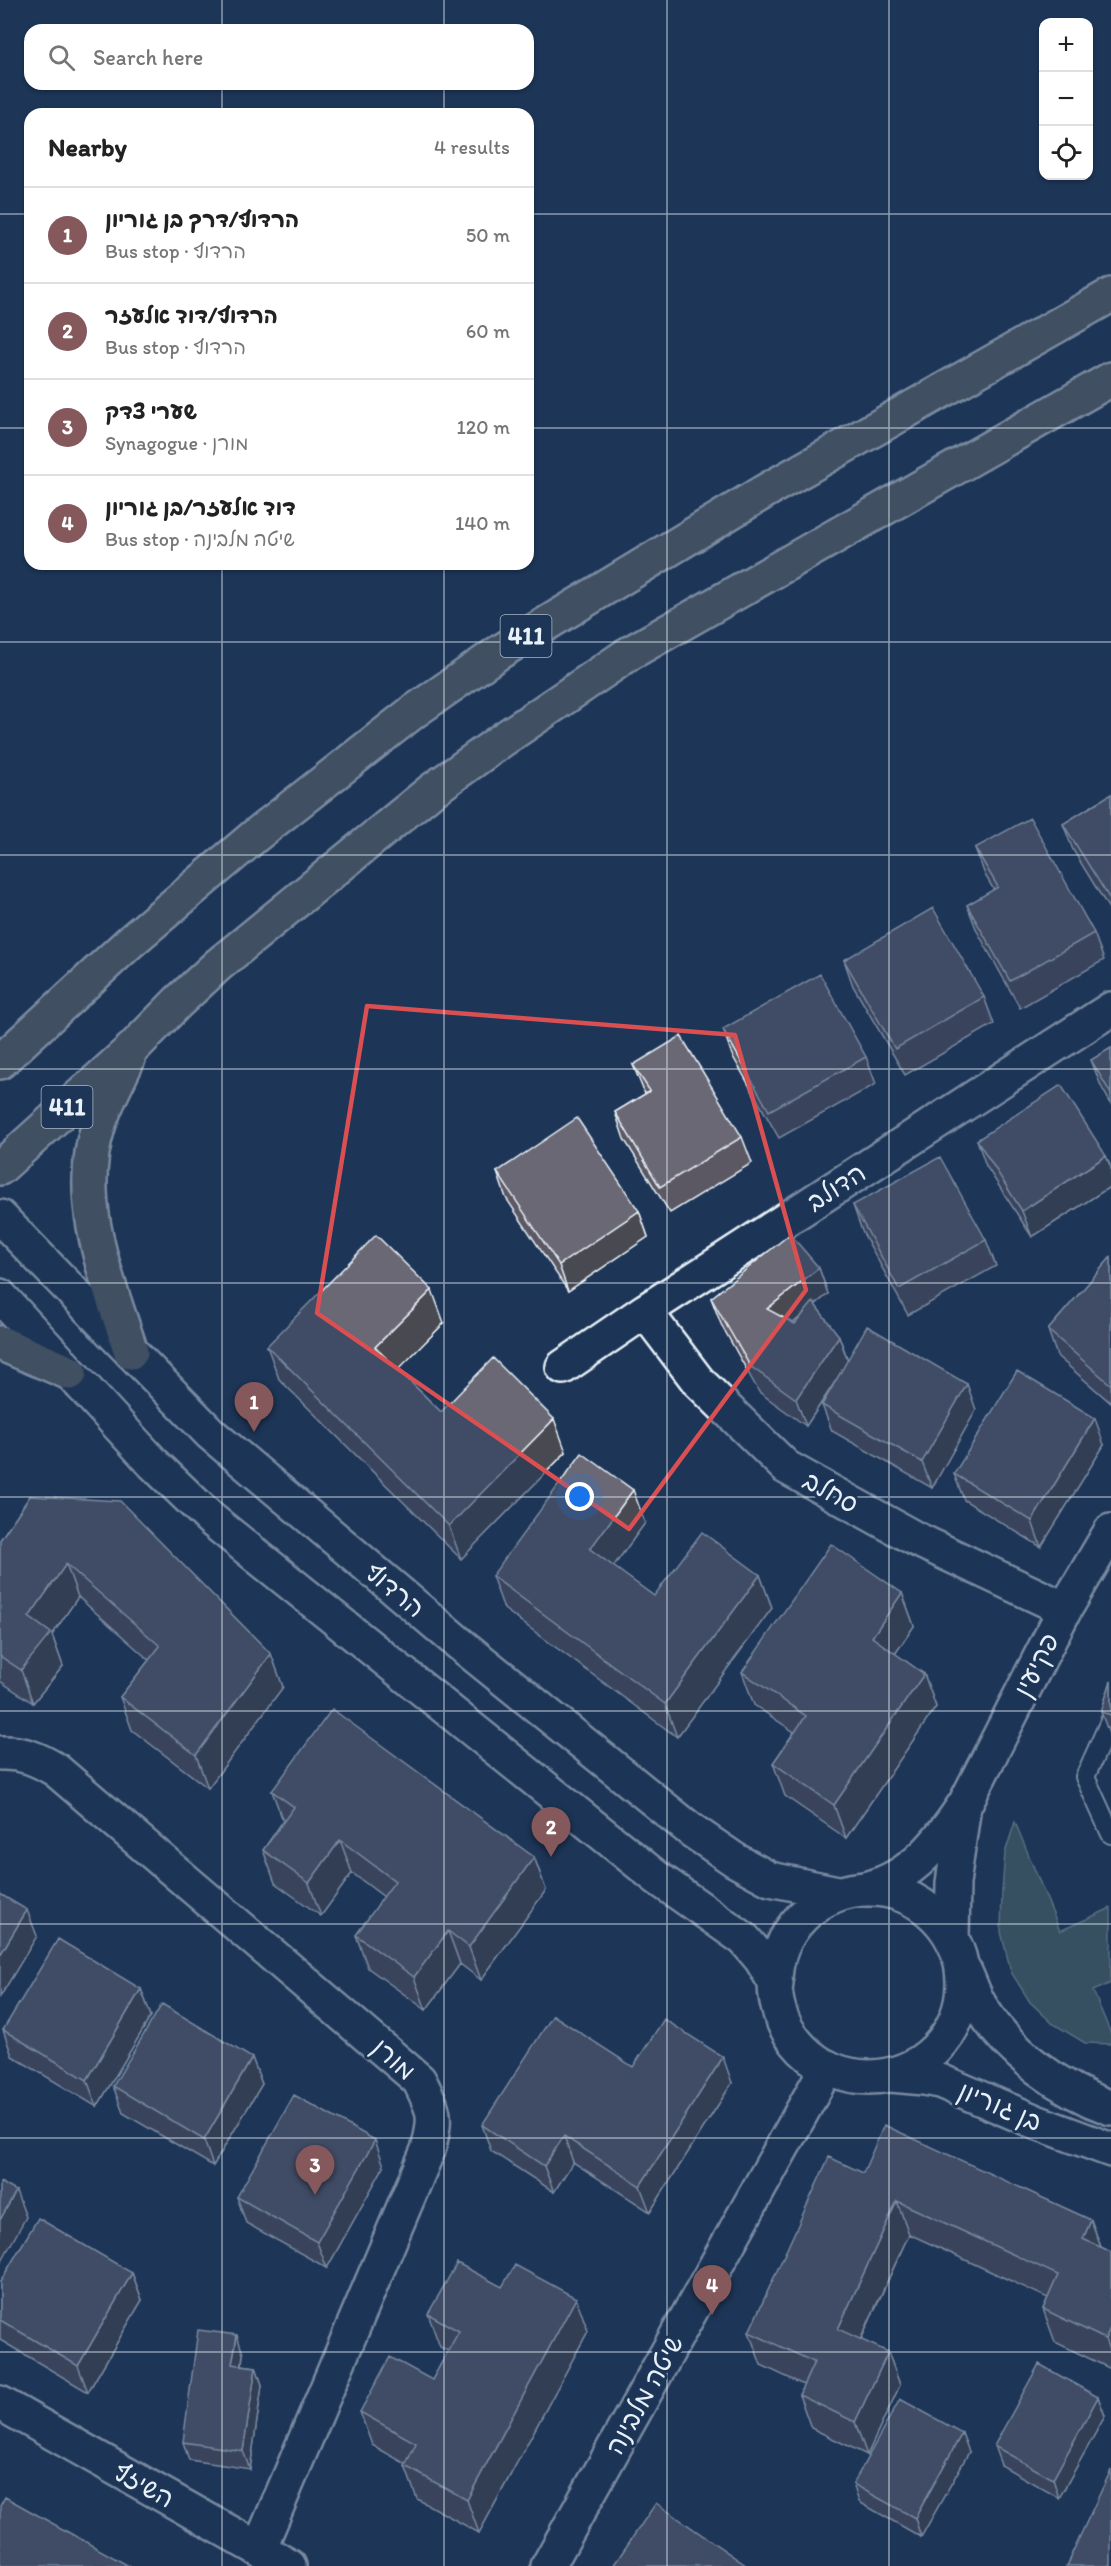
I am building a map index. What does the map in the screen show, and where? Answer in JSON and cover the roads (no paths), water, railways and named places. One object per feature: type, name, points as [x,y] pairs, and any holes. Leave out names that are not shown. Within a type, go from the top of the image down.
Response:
[{"type":"main road","name":"411","points":[[0,1062],[130,942],[256,835],[354,756],[441,692],[498,653],[767,490],[1111,295]]},
{"type":"main road","name":"411","points":[[0,1168],[134,1047],[177,1002],[228,958],[431,791],[501,740],[630,653],[1111,378]]},
{"type":"main road","points":[[130,1352],[93,1226],[89,1189],[90,1161],[98,1127],[134,1047]]},
{"type":"main road","points":[[0,1343],[70,1373]]},
{"type":"street","name":"הדולב","points":[[563,1367],[645,1311],[1111,1009]]},
{"type":"street","name":"הרדוף","points":[[0,1217],[211,1434],[281,1495],[691,1830],[735,1860],[770,1879],[853,1891]]},
{"type":"street","points":[[0,1296],[154,1464],[212,1520],[656,1877],[744,1939],[761,1959],[776,1984]]},
{"type":"street","name":"סחלב","points":[[645,1311],[698,1381],[786,1467],[914,1538],[1065,1609]]},
{"type":"street","name":"פקיעין","points":[[853,1891],[888,1883],[923,1857],[952,1824],[966,1802],[1065,1609],[1111,1531]]},
{"type":"street","name":"מורן","points":[[0,1753],[12,1752],[36,1758],[56,1770],[419,2079],[431,2103],[435,2122],[428,2150],[259,2549]]},
{"type":"street","name":"פקיעין","points":[[957,1952],[955,1855],[966,1802]]},
{"type":"street","points":[[853,1891],[898,1892],[912,1898],[935,1914],[957,1952],[963,1996],[954,2024],[947,2037],[932,2053],[914,2066],[871,2078],[827,2067],[804,2051],[794,2040],[781,2014],[776,1969],[792,1928],[812,1907],[853,1891]]},
{"type":"street","name":"בן גוריון","points":[[957,1952],[981,2008],[1008,2040],[1038,2068],[1068,2087],[1111,2108]]},
{"type":"street","name":"שיטה מלבינה","points":[[548,2566],[827,2067]]},
{"type":"street","name":"בן גוריון","points":[[886,2075],[940,2081],[1036,2122],[1111,2150]]},
{"type":"street","name":"השיזף","points":[[0,2403],[289,2566]]},
{"type":"lane","points":[[1111,1719],[1085,1777],[1111,1834]]},
{"type":"place","name":"הרדוף/דרך בן גוריון","points":[[254,1432]]},
{"type":"place","name":"הרדוף/דוד אלעזר","points":[[551,1857]]},
{"type":"place","name":"שערי צדק","points":[[315,2195]]},
{"type":"place","name":"דוד אלעזר/בן גוריון","points":[[712,2315]]}]
